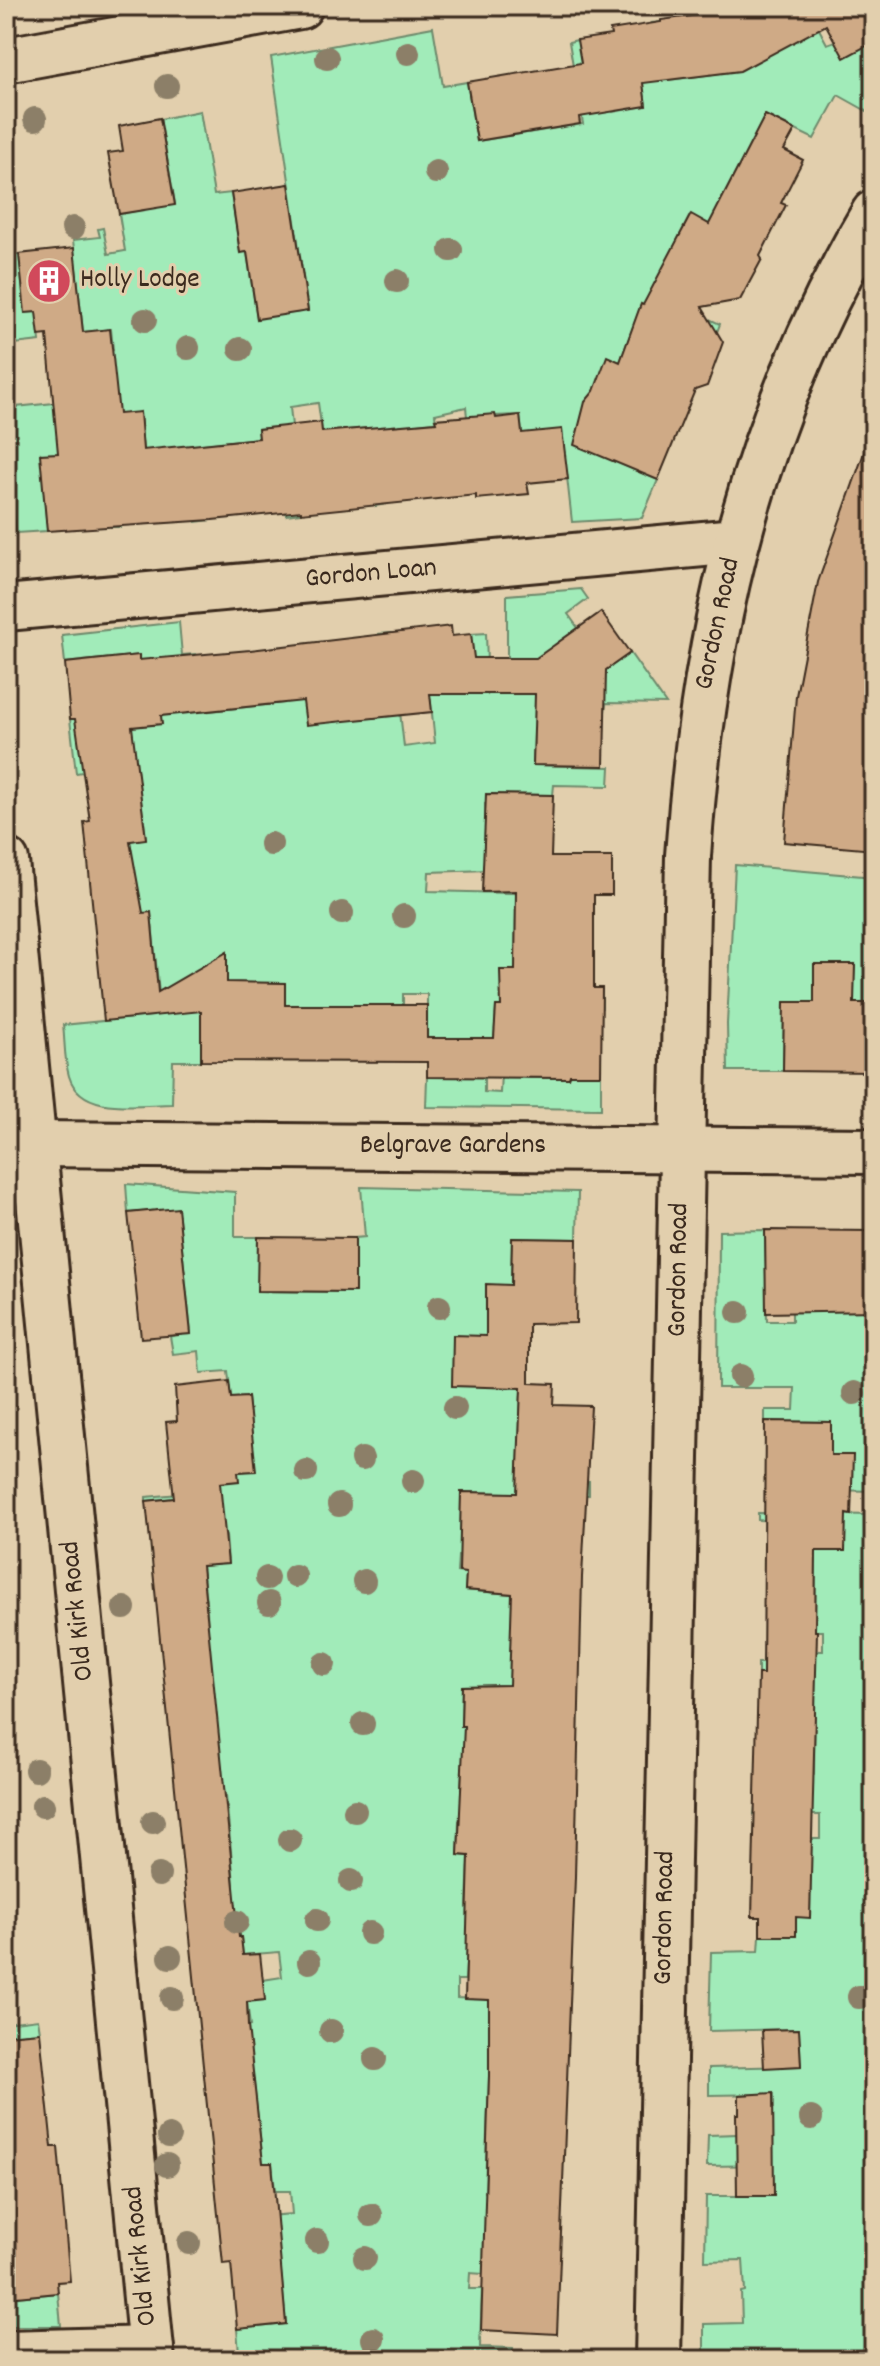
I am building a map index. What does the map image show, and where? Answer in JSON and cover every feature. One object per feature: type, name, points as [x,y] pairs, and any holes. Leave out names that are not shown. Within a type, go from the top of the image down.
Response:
[{"type":"street","points":[[6,60],[300,6]]},
{"type":"street","name":"Gordon Road","points":[[658,2360],[688,856],[693,786],[714,633],[736,541],[785,393],[828,297],[874,213]]},
{"type":"street","name":"Gordon Loan","points":[[6,608],[736,541]]},
{"type":"street","name":"Old Kirk Road","points":[[6,861],[152,2355]]},
{"type":"street","name":"Belgrave Gardens","points":[[33,1144],[874,1151]]},
{"type":"street","points":[[6,2353],[152,2355]]},
{"type":"green space","points":[[787,6],[819,29],[827,44],[835,41],[874,42],[874,115],[838,95],[814,139],[765,115],[720,203],[752,246],[690,215],[651,292],[720,324],[717,332],[641,305],[620,362],[608,357],[595,392],[585,402],[588,450],[658,480],[642,518],[572,522],[564,450],[522,433],[520,415],[467,417],[466,407],[435,414],[436,422],[380,428],[387,504],[375,506],[367,428],[322,432],[318,403],[290,407],[301,513],[286,515],[277,427],[258,429],[259,438],[204,444],[212,520],[196,522],[191,466],[144,463],[140,413],[115,452],[121,527],[111,527],[41,454],[47,531],[16,533],[6,442],[6,408],[103,398],[100,351],[113,350],[111,329],[83,332],[73,240],[100,237],[98,229],[103,228],[108,254],[125,251],[119,214],[175,204],[160,119],[200,111],[214,195],[231,193],[240,252],[247,252],[257,318],[308,311],[271,57],[433,27],[443,86],[467,82],[477,141],[583,124],[569,42],[577,40],[613,112],[646,106],[639,60],[658,56],[652,23],[661,22],[668,80],[728,72]]},
{"type":"green space","points":[[19,254],[25,313],[37,312],[40,341],[6,345],[6,255]]},
{"type":"green space","points":[[581,589],[588,599],[568,614],[578,628],[556,644],[586,684],[630,653],[666,704],[606,703],[605,712],[550,711],[534,733],[533,765],[610,767],[609,786],[554,785],[553,795],[490,794],[489,804],[485,804],[488,870],[429,872],[428,891],[594,895],[594,910],[516,909],[515,970],[501,987],[602,988],[602,1008],[496,1006],[494,1039],[427,1038],[427,994],[403,994],[403,1005],[322,1005],[322,1016],[227,1004],[220,963],[208,963],[201,967],[201,1061],[173,1061],[172,1104],[113,1105],[86,1097],[76,1089],[67,1070],[63,1025],[153,1016],[159,994],[151,913],[134,914],[130,841],[146,838],[139,785],[123,769],[76,773],[70,719],[132,712],[142,688],[139,655],[65,663],[62,635],[179,622],[182,655],[195,654],[202,712],[284,703],[280,647],[386,708],[378,634],[391,633],[404,747],[435,743],[430,694],[475,676],[471,634],[486,633],[488,694],[521,658],[507,658],[507,595]]},
{"type":"green space","points":[[735,865],[874,877],[874,1003],[852,1003],[855,965],[818,1002],[784,1003],[783,1071],[728,1071],[727,1024]]},
{"type":"green space","points":[[501,1073],[527,1078],[601,1075],[601,1109],[426,1107],[427,1077],[484,1077],[484,1092],[500,1093]]},
{"type":"green space","points":[[126,1184],[235,1192],[235,1237],[258,1237],[258,1291],[354,1292],[355,1238],[365,1237],[361,1187],[578,1192],[577,1239],[512,1238],[511,1285],[486,1285],[521,1388],[518,1479],[589,1481],[589,1495],[461,1492],[461,1508],[477,1557],[458,1556],[457,1572],[466,1573],[465,1590],[512,1594],[511,1685],[462,1686],[461,1726],[474,1726],[553,1773],[462,1769],[461,1788],[507,1789],[470,1822],[459,1821],[458,1855],[469,1856],[467,1907],[539,1909],[503,1963],[466,1962],[465,1980],[457,1980],[457,1998],[501,2000],[489,2076],[485,2192],[519,2194],[483,2274],[470,2273],[469,2289],[482,2289],[480,2347],[513,2348],[513,2357],[549,2360],[232,2360],[232,2354],[239,2353],[237,2329],[286,2324],[277,2230],[219,2220],[292,2214],[290,2191],[275,2191],[272,2163],[263,2163],[253,2075],[240,2027],[250,2026],[247,2002],[263,1980],[282,1977],[279,1952],[243,1955],[241,1937],[222,1939],[234,1884],[226,1796],[215,1796],[207,1611],[202,1566],[228,1563],[226,1536],[195,1496],[146,1501],[146,1497],[214,1491],[213,1483],[238,1472],[255,1470],[248,1397],[231,1398],[228,1371],[201,1373],[199,1351],[173,1354],[170,1336],[191,1333],[178,1209],[128,1213]]},
{"type":"green space","points":[[765,1230],[767,1321],[792,1321],[792,1302],[874,1311],[874,1491],[830,1490],[852,1455],[831,1455],[831,1422],[765,1421],[765,1410],[794,1410],[795,1388],[718,1388],[719,1231]]},
{"type":"green space","points":[[758,1513],[874,1515],[874,2360],[704,2360],[704,2324],[742,2323],[741,2292],[745,2291],[743,2260],[705,2261],[706,2196],[773,2196],[773,2165],[707,2166],[708,2135],[766,2133],[739,2114],[739,2109],[774,2108],[774,2094],[709,2095],[709,2068],[801,2066],[799,2029],[709,2031],[711,1952],[759,1951],[760,1936],[796,1936],[796,1917],[810,1917],[811,1839],[820,1839],[820,1815],[754,1814],[755,1806],[814,1775],[815,1675],[758,1674],[758,1663],[763,1663],[764,1650],[823,1651],[823,1631],[815,1631],[816,1551],[845,1551],[845,1522],[758,1520]]},
{"type":"green space","points":[[38,2019],[40,2032],[6,2035],[6,2023]]},
{"type":"green space","points":[[58,2293],[61,2326],[6,2326],[6,2298]]},
{"type":"building","points":[[765,6],[874,6],[874,42],[844,58],[826,25],[740,71],[643,83],[646,106],[579,117],[580,124],[477,141],[467,82],[581,63],[577,40],[611,35],[610,30]]},
{"type":"building","points":[[765,115],[795,130],[784,150],[803,160],[781,203],[786,205],[760,256],[762,259],[740,300],[702,307],[723,342],[707,386],[695,390],[658,480],[574,445],[585,402],[594,391],[607,356],[620,362],[641,304],[691,214],[709,224]]},
{"type":"building","points":[[160,118],[175,205],[119,214],[108,153],[123,151],[119,126]]},
{"type":"building","points":[[289,184],[308,311],[257,319],[247,252],[240,253],[231,193]]},
{"type":"building","points":[[74,248],[83,332],[110,329],[119,414],[140,412],[143,450],[259,438],[258,429],[321,422],[322,432],[436,422],[435,419],[520,415],[522,433],[562,429],[568,479],[527,483],[529,494],[476,499],[476,495],[301,513],[47,531],[40,454],[58,453],[47,335],[39,336],[36,312],[25,313],[19,254]]},
{"type":"building","points":[[870,436],[874,437],[874,850],[784,842],[796,696],[818,582]]},
{"type":"building","points":[[601,612],[630,653],[606,670],[604,766],[533,765],[535,694],[430,694],[432,712],[306,725],[303,701],[161,716],[162,724],[132,727],[146,839],[130,841],[143,913],[151,912],[158,992],[227,952],[227,982],[285,983],[285,1005],[427,1005],[427,1038],[494,1038],[496,1006],[501,1006],[500,970],[515,970],[516,891],[482,892],[486,794],[553,795],[551,857],[612,857],[612,895],[594,895],[594,988],[602,988],[601,1075],[570,1075],[569,1078],[427,1077],[427,1062],[201,1061],[201,1011],[104,1021],[84,822],[90,821],[75,719],[70,719],[65,663],[139,655],[139,660],[250,650],[451,626],[452,636],[471,634],[474,658],[536,658]]},
{"type":"building","points":[[814,964],[855,964],[854,1003],[874,1003],[874,1072],[783,1071],[784,1002],[814,1002]]},
{"type":"building","points":[[178,1208],[191,1334],[141,1338],[128,1213]]},
{"type":"building","points":[[765,1230],[874,1231],[874,1311],[766,1313]]},
{"type":"building","points":[[258,1237],[355,1238],[355,1292],[257,1291]]},
{"type":"building","points":[[512,1238],[577,1239],[576,1323],[529,1324],[529,1383],[555,1384],[554,1405],[591,1406],[582,1577],[575,1877],[557,2334],[481,2330],[489,2000],[465,1999],[469,1856],[458,1855],[464,1726],[461,1726],[462,1686],[509,1685],[512,1594],[465,1590],[466,1573],[459,1572],[461,1492],[517,1493],[521,1388],[452,1386],[453,1335],[486,1336],[486,1284],[511,1285]]},
{"type":"building","points":[[229,1381],[231,1398],[248,1397],[256,1471],[238,1472],[239,1481],[220,1483],[228,1564],[202,1566],[239,1937],[243,1955],[260,1954],[265,2000],[247,2002],[248,2026],[263,2163],[272,2163],[286,2324],[237,2329],[231,2263],[223,2264],[146,1501],[174,1498],[166,1422],[177,1421],[175,1387]]},
{"type":"building","points":[[765,1421],[831,1422],[831,1455],[853,1455],[851,1515],[846,1514],[845,1551],[816,1551],[810,1918],[796,1917],[796,1936],[760,1936],[760,1917],[752,1917],[758,1674],[763,1674]]},
{"type":"building","points":[[799,2029],[801,2066],[764,2068],[762,2030]]},
{"type":"building","points":[[40,2032],[52,2147],[58,2147],[70,2281],[57,2282],[58,2293],[6,2298],[6,2035]]},
{"type":"building","points":[[773,2093],[774,2196],[737,2196],[736,2114],[739,2114],[739,2095]]},
{"type":"place","name":"Holly Lodge","points":[[49,281]]}]
